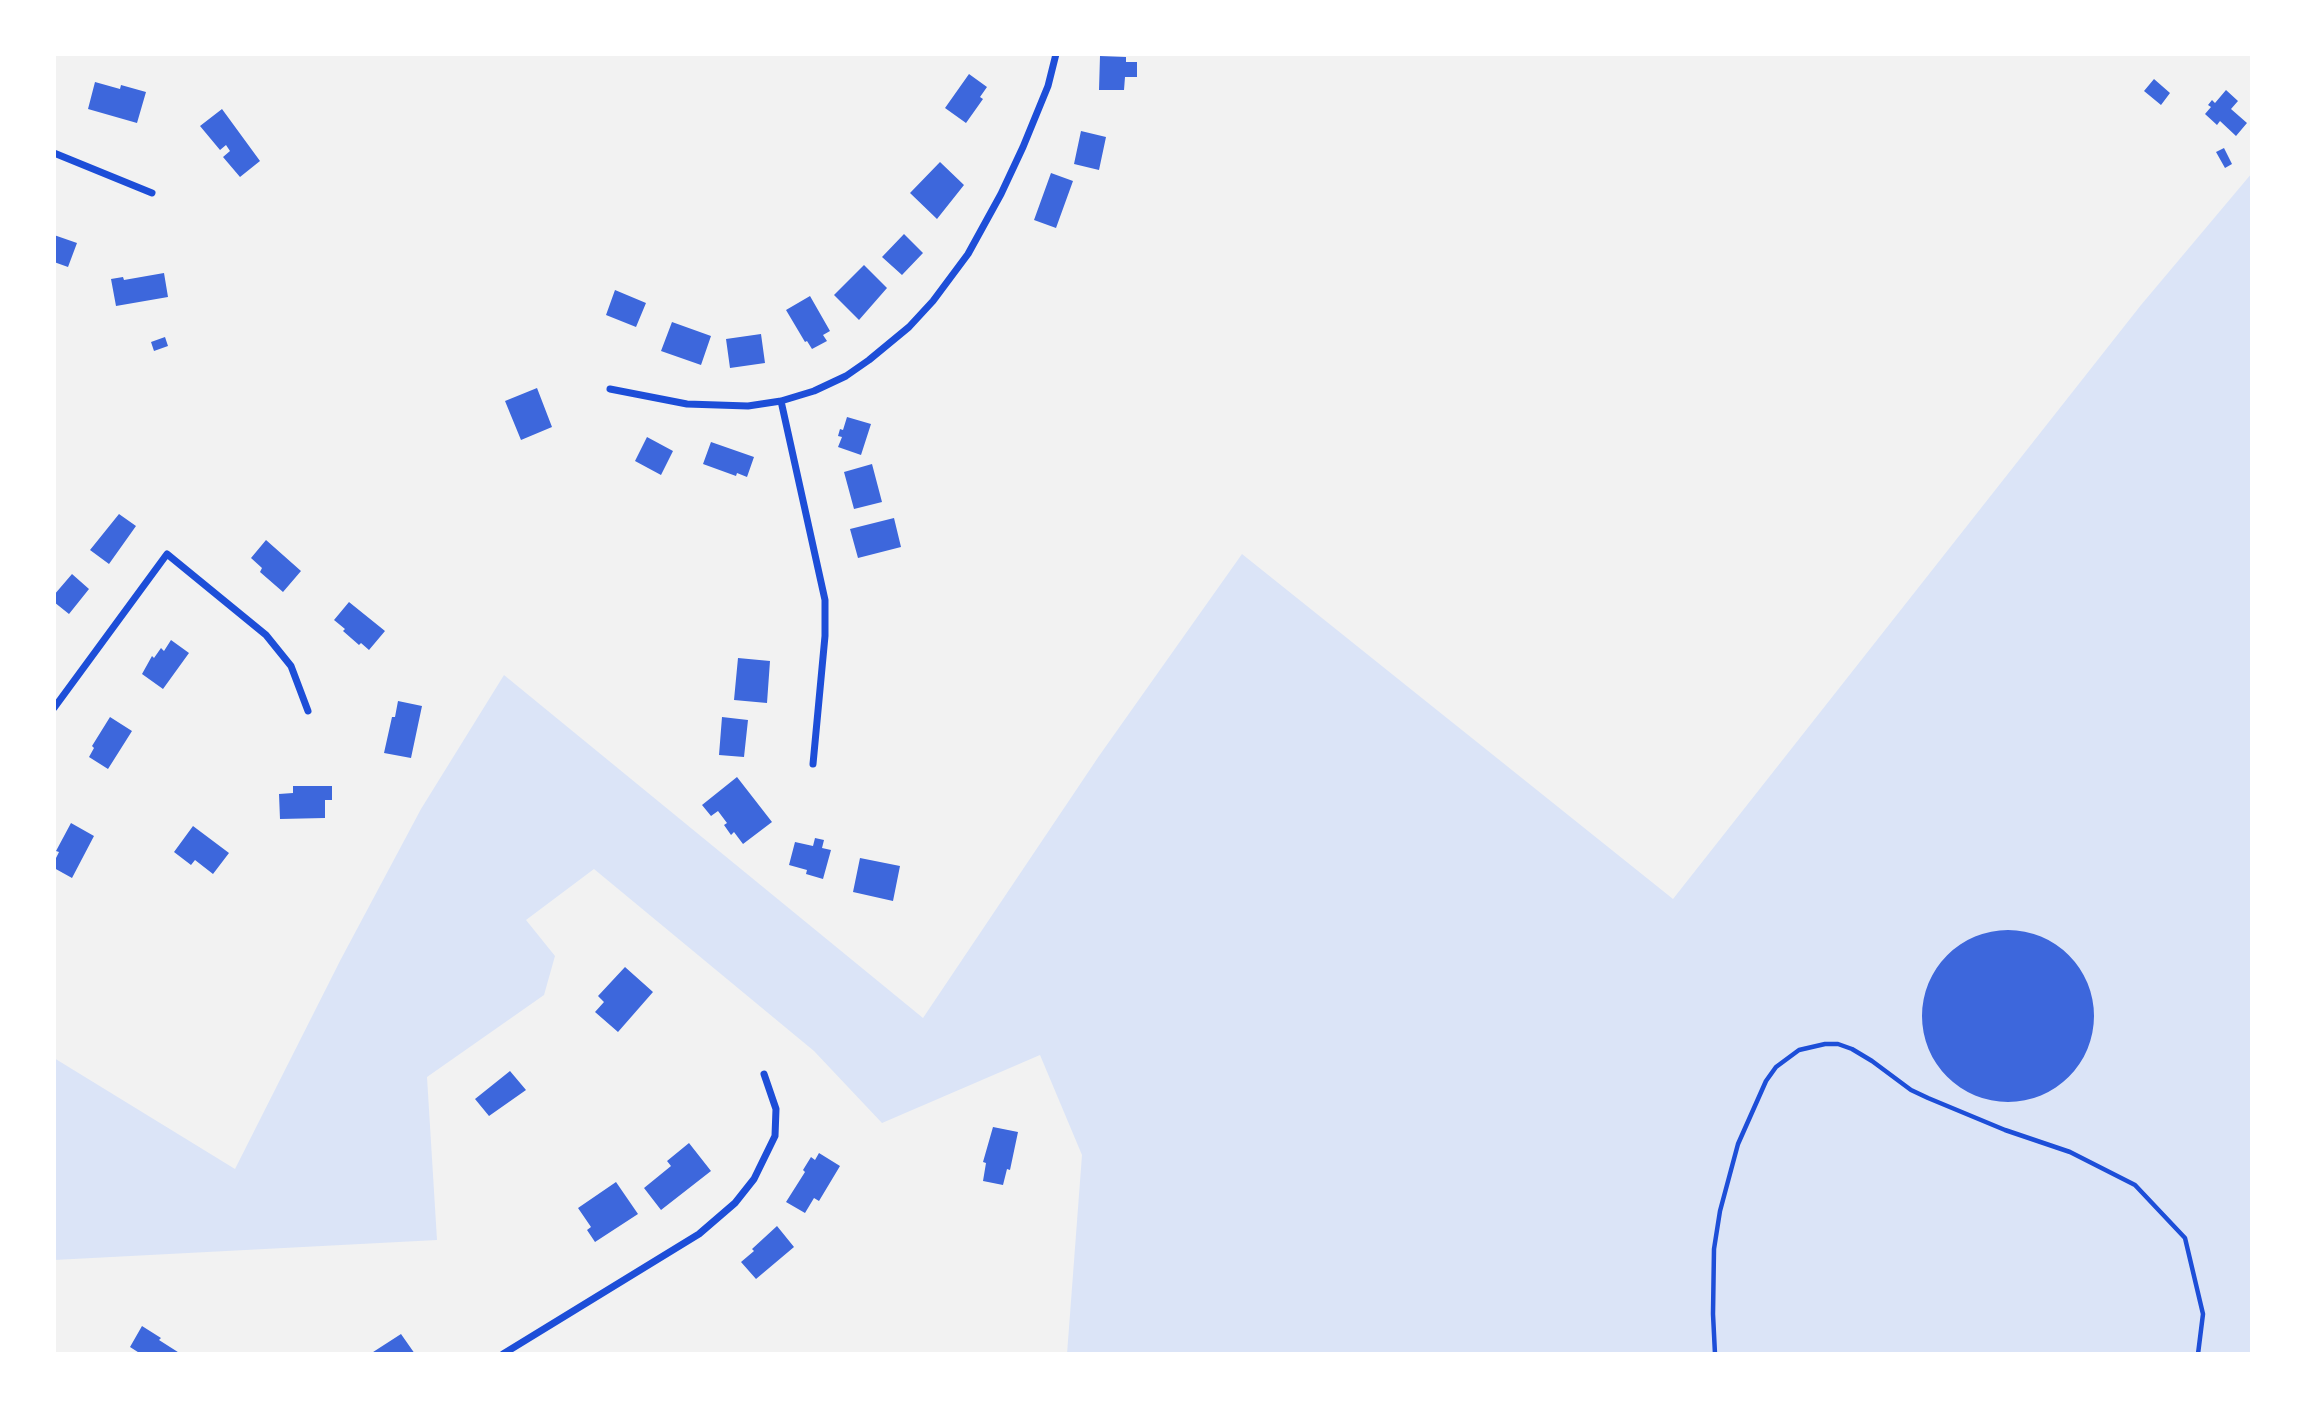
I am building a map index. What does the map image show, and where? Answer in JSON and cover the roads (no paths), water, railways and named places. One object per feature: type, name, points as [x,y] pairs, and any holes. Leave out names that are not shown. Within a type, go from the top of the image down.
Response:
[{"type":"street","points":[[610,389],[662,401],[717,407],[780,401],[814,391],[846,376],[888,345],[933,301],[968,254],[1001,194],[1040,106],[1056,54]]},
{"type":"street","points":[[54,153],[152,193]]},
{"type":"street","points":[[780,401],[825,600],[825,636],[813,764]]},
{"type":"street","points":[[54,708],[167,554],[266,635],[296,676],[308,711]]},
{"type":"street","points":[[503,1354],[699,1234],[735,1203],[754,1179],[775,1136],[776,1109],[764,1074]]},
{"type":"lane","points":[[1714,1354],[1714,1249],[1720,1212],[1738,1144],[1766,1082],[1776,1067],[1799,1050],[1825,1044],[1838,1044],[1852,1049],[1928,1098],[2006,1130],[2070,1152],[2135,1185],[2185,1238],[2203,1314],[2198,1354]]}]
